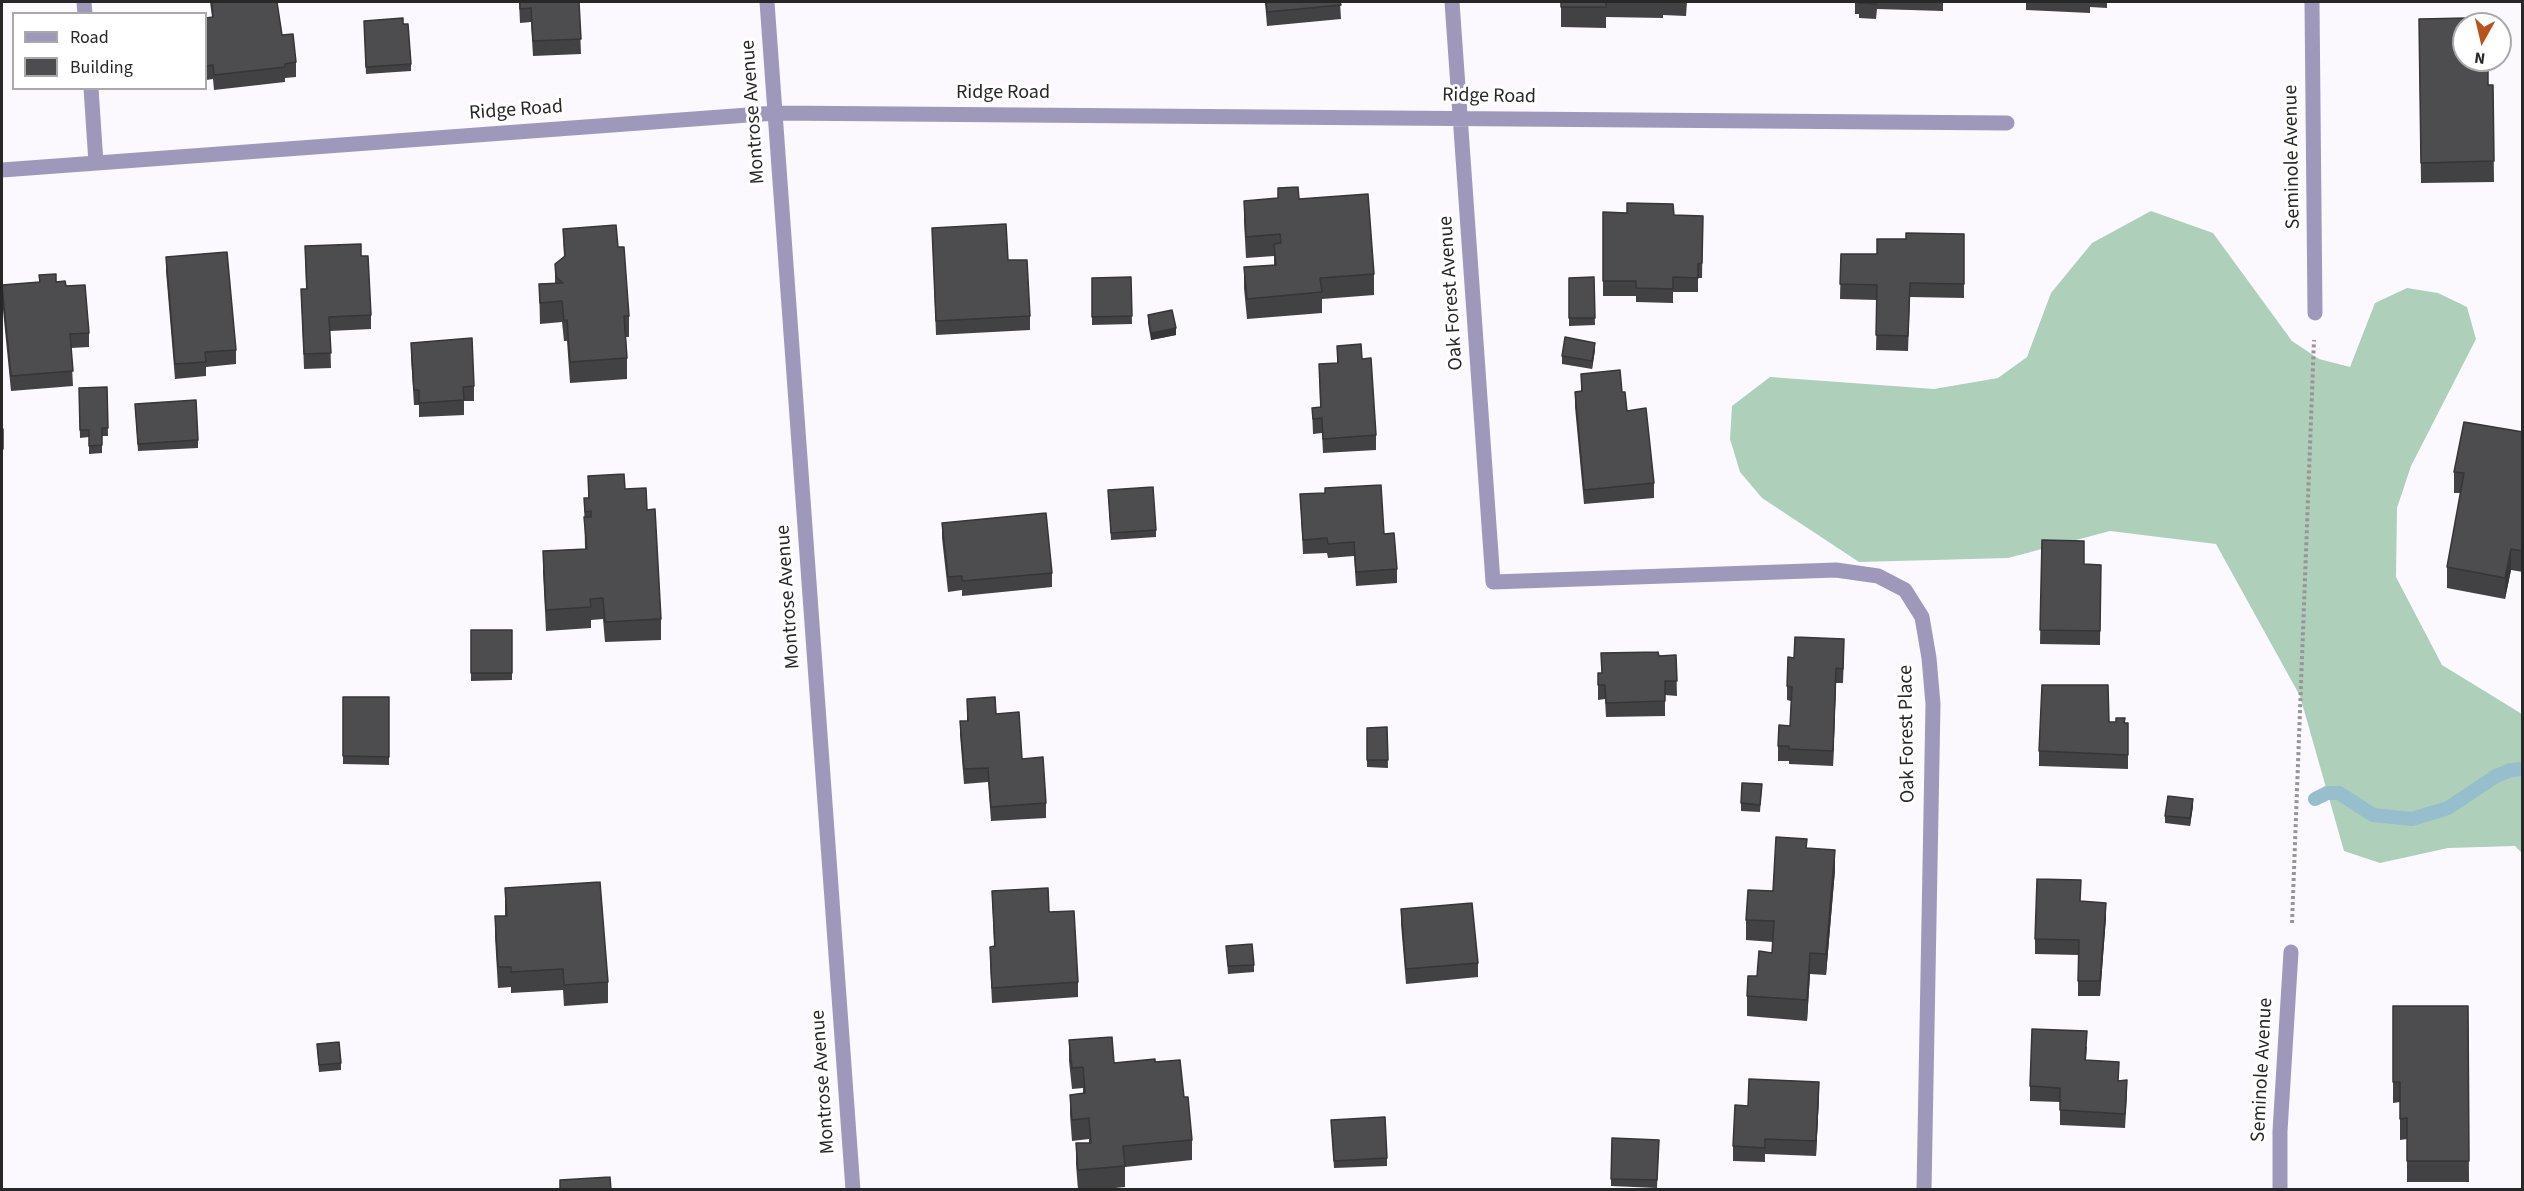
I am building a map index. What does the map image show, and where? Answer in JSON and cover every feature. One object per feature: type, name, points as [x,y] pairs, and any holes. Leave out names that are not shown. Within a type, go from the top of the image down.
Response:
[{"type":"street","name":"Montrose Avenue","points":[[767,2],[853,1190]]},
{"type":"street","name":"Oak Forest Avenue","points":[[1452,2],[1493,582]]},
{"type":"street","name":"Seminole Avenue","points":[[2312,2],[2315,313]]},
{"type":"street","points":[[91,90],[96,163]]},
{"type":"street","name":"Ridge Road","points":[[2,170],[776,113],[2007,123]]},
{"type":"street","name":"Oak Forest Place","points":[[1493,582],[1836,570],[1878,576],[1905,590],[1922,617],[1929,658],[1933,704],[1924,1190]]},
{"type":"street","name":"Seminole Avenue","points":[[2280,1190],[2280,1131],[2291,952]]},
{"type":"path","points":[[2291,952],[2315,313]]},
{"type":"green space","points":[[2151,211],[2213,233],[2292,341],[2319,359],[2350,367],[2375,303],[2407,288],[2438,293],[2467,307],[2476,339],[2411,466],[2397,508],[2396,577],[2442,665],[2522,714],[2522,853],[2515,846],[2448,848],[2380,863],[2344,851],[2300,696],[2216,544],[2110,531],[2008,558],[1859,562],[1762,498],[1740,472],[1730,439],[1732,406],[1770,377],[1934,389],[1998,378],[2027,357],[2051,293],[2092,243]]},
{"type":"building","points":[[212,2],[277,2],[282,35],[293,34],[296,62],[285,64],[285,67],[214,75],[213,65],[207,66],[207,18],[213,17]]},
{"type":"building","points":[[520,2],[579,2],[581,39],[533,41],[531,8],[520,9]]},
{"type":"building","points":[[1266,2],[1340,2],[1341,5],[1267,12]]},
{"type":"building","points":[[1561,2],[1606,2],[1606,7],[1561,7]]},
{"type":"building","points":[[1876,2],[1876,4],[1859,3]]},
{"type":"building","points":[[403,18],[403,24],[408,24],[411,64],[366,67],[364,21]]},
{"type":"building","points":[[2452,18],[2452,72],[2488,72],[2488,85],[2493,85],[2494,161],[2421,163],[2419,19]]},
{"type":"building","points":[[1298,187],[1299,199],[1368,194],[1374,274],[1320,278],[1322,292],[1247,299],[1244,267],[1276,265],[1274,244],[1281,243],[1280,234],[1246,237],[1244,201],[1278,198],[1278,188]]},
{"type":"building","points":[[1627,203],[1673,204],[1674,215],[1703,216],[1702,263],[1698,264],[1698,278],[1673,277],[1673,289],[1636,288],[1636,281],[1603,281],[1603,212],[1627,213]]},
{"type":"building","points":[[1006,224],[1008,260],[1027,260],[1030,316],[936,321],[932,228]]},
{"type":"building","points":[[616,225],[618,247],[624,247],[629,316],[624,316],[627,358],[570,362],[567,320],[564,321],[562,301],[540,303],[539,284],[563,283],[556,277],[555,264],[565,256],[563,229]]},
{"type":"building","points":[[1906,233],[1964,234],[1964,284],[1910,283],[1908,336],[1876,335],[1877,285],[1840,284],[1841,254],[1877,254],[1877,239],[1906,239]]},
{"type":"building","points":[[361,244],[361,256],[368,256],[371,315],[329,317],[331,353],[304,354],[301,289],[307,289],[305,246]]},
{"type":"building","points":[[227,252],[236,350],[205,352],[206,362],[175,364],[166,257]]},
{"type":"building","points":[[56,274],[56,282],[65,281],[66,286],[85,285],[89,333],[70,334],[73,371],[11,376],[2,285],[40,282],[39,275]]},
{"type":"building","points":[[1131,277],[1132,316],[1092,317],[1092,278]]},
{"type":"building","points":[[1594,277],[1595,318],[1569,318],[1569,278]]},
{"type":"building","points":[[1172,310],[1176,328],[1151,333],[1148,315]]},
{"type":"building","points":[[1565,337],[1595,343],[1592,361],[1562,356]]},
{"type":"building","points":[[472,338],[474,386],[463,387],[464,400],[419,403],[419,390],[414,390],[411,343]]},
{"type":"building","points":[[1361,344],[1362,359],[1371,358],[1376,435],[1323,439],[1322,418],[1313,419],[1312,408],[1321,407],[1319,364],[1338,363],[1337,346]]},
{"type":"building","points":[[1620,370],[1627,411],[1646,408],[1654,483],[1584,490],[1575,392],[1582,391],[1581,374]]},
{"type":"building","points":[[107,387],[108,428],[102,428],[102,445],[89,446],[89,430],[80,430],[79,388]]},
{"type":"building","points":[[196,400],[198,440],[138,444],[135,404]]},
{"type":"building","points":[[2464,422],[2523,432],[2523,551],[2511,549],[2505,578],[2447,567],[2464,473],[2454,472]]},
{"type":"building","points":[[624,474],[625,489],[646,488],[647,510],[655,509],[661,619],[605,622],[603,598],[590,599],[591,607],[546,610],[543,551],[587,549],[584,517],[591,517],[591,511],[585,512],[584,498],[589,498],[588,476]]},
{"type":"building","points":[[1381,485],[1384,534],[1394,533],[1397,569],[1356,572],[1354,542],[1328,544],[1327,538],[1303,540],[1300,494],[1325,493],[1325,488]]},
{"type":"building","points":[[1153,487],[1156,530],[1111,533],[1108,490]]},
{"type":"building","points":[[1046,513],[1052,573],[962,581],[962,576],[948,577],[942,523]]},
{"type":"building","points":[[2042,540],[2084,541],[2084,564],[2101,565],[2100,631],[2040,630]]},
{"type":"building","points":[[471,630],[512,630],[512,673],[471,673]]},
{"type":"building","points":[[1795,637],[1844,639],[1843,669],[1836,668],[1833,751],[1789,749],[1789,746],[1778,746],[1779,725],[1790,726],[1792,687],[1787,686],[1788,657],[1794,658]]},
{"type":"building","points":[[1658,652],[1659,656],[1676,655],[1677,681],[1665,681],[1665,701],[1606,703],[1605,685],[1598,685],[1598,673],[1602,673],[1601,653]]},
{"type":"building","points":[[2042,685],[2108,685],[2109,722],[2116,722],[2116,718],[2125,718],[2124,723],[2128,723],[2128,755],[2039,751]]},
{"type":"building","points":[[343,697],[389,697],[389,757],[343,756]]},
{"type":"building","points":[[995,697],[996,714],[1019,712],[1022,759],[1043,757],[1046,803],[991,807],[988,768],[964,769],[960,721],[968,721],[967,699]]},
{"type":"building","points":[[1387,727],[1388,760],[1367,760],[1367,728]]},
{"type":"building","points":[[1742,783],[1762,784],[1760,805],[1741,803]]},
{"type":"building","points":[[2168,796],[2193,799],[2190,818],[2165,816]]},
{"type":"building","points":[[1776,837],[1807,839],[1806,848],[1835,850],[1826,954],[1810,953],[1807,1000],[1747,996],[1748,976],[1757,976],[1759,951],[1772,953],[1774,921],[1746,920],[1748,890],[1773,891]]},
{"type":"building","points":[[2037,879],[2081,880],[2080,901],[2106,903],[2100,981],[2078,981],[2079,940],[2035,939]]},
{"type":"building","points":[[600,882],[608,982],[564,985],[563,969],[511,972],[511,967],[498,967],[495,916],[507,916],[505,888]]},
{"type":"building","points":[[1048,888],[1049,912],[1074,911],[1078,982],[992,988],[990,947],[995,946],[992,891]]},
{"type":"building","points":[[1472,903],[1478,963],[1406,969],[1401,909]]},
{"type":"building","points":[[1252,944],[1254,965],[1228,966],[1226,946]]},
{"type":"building","points":[[2393,1006],[2468,1006],[2469,1161],[2407,1161],[2407,1118],[2400,1119],[2400,1082],[2393,1082]]},
{"type":"building","points":[[2032,1029],[2087,1031],[2085,1060],[2119,1062],[2118,1081],[2127,1080],[2125,1114],[2060,1110],[2060,1088],[2030,1086]]},
{"type":"building","points":[[1112,1037],[1114,1063],[1155,1059],[1155,1062],[1180,1060],[1184,1097],[1188,1097],[1192,1140],[1123,1146],[1125,1166],[1078,1170],[1076,1143],[1091,1143],[1089,1118],[1072,1120],[1070,1095],[1085,1093],[1083,1067],[1072,1068],[1069,1040]]},
{"type":"building","points":[[339,1042],[341,1063],[319,1065],[317,1044]]},
{"type":"building","points":[[1749,1079],[1819,1082],[1816,1141],[1765,1139],[1765,1148],[1733,1146],[1735,1105],[1748,1106]]},
{"type":"building","points":[[1385,1117],[1387,1158],[1334,1161],[1331,1120]]},
{"type":"building","points":[[1612,1138],[1659,1140],[1657,1180],[1611,1179]]},
{"type":"building","points":[[610,1177],[611,1190],[560,1190],[560,1180]]},
{"type":"waterway","points":[[2315,799],[2327,793],[2339,793],[2373,815],[2412,819],[2448,808],[2496,776],[2511,770],[2522,769]]}]
